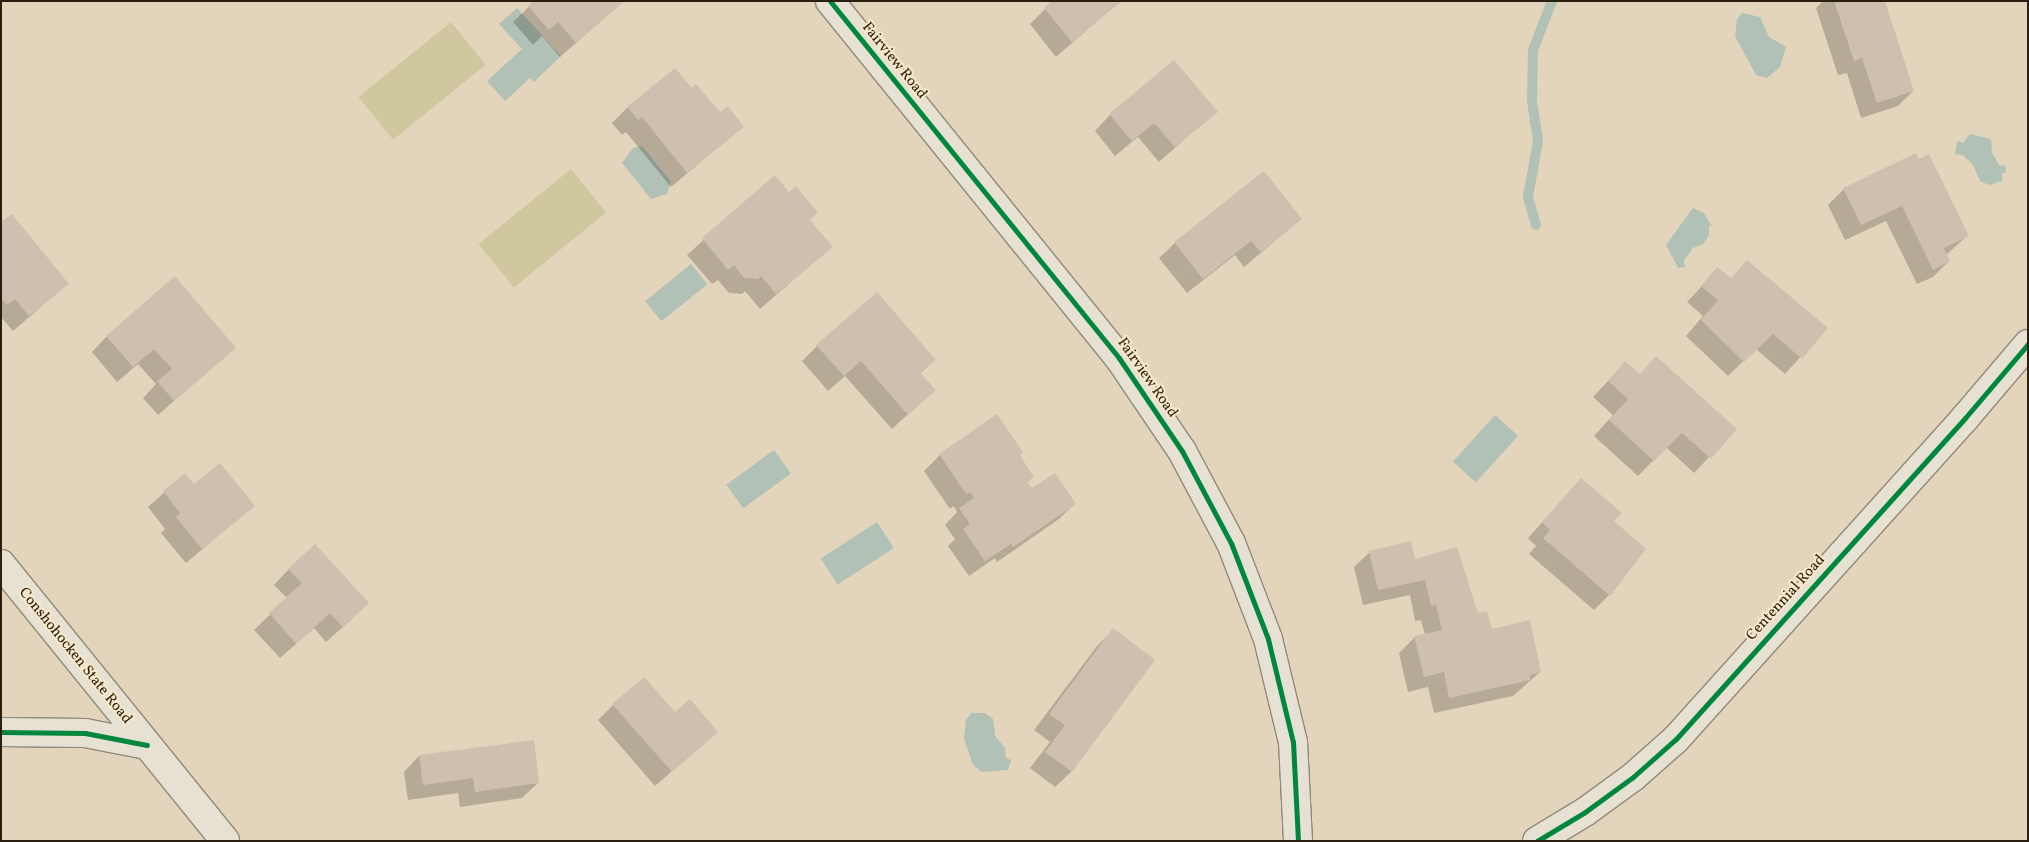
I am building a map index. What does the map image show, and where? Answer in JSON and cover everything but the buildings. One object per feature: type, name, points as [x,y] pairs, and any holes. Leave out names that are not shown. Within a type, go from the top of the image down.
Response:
[{"type":"street","name":"Fairview Road","points":[[830,1],[1120,358],[1182,451],[1231,543],[1268,639],[1293,742],[1298,841]]},
{"type":"street","name":"Centennial Road","points":[[1537,841],[1585,812],[1633,777],[1676,739],[1959,425],[2028,344]]},
{"type":"street","name":"Conshohocken State Road","points":[[1,564],[225,841]]},
{"type":"street","points":[[1,732],[85,733],[147,744]]},
{"type":"shaded area","points":[[517,8],[561,56],[534,82],[530,78],[505,101],[487,81],[522,49],[499,24]]},
{"type":"shaded area","points":[[1742,13],[1760,17],[1769,37],[1786,47],[1780,67],[1767,78],[1756,75],[1735,36],[1737,19]]},
{"type":"shaded area","points":[[451,22],[486,65],[393,140],[359,97]]},
{"type":"shaded area","points":[[1970,134],[1991,139],[1992,153],[2000,166],[2005,165],[2006,173],[2002,173],[2002,181],[1989,185],[1980,181],[1973,165],[1963,155],[1955,154],[1957,141],[1963,143]]},
{"type":"shaded area","points":[[642,146],[671,182],[667,194],[651,199],[622,163],[633,148]]},
{"type":"shaded area","points":[[571,169],[606,213],[514,287],[479,244]]},
{"type":"shaded area","points":[[1693,208],[1704,213],[1712,226],[1709,226],[1709,235],[1703,244],[1693,248],[1684,260],[1685,267],[1678,268],[1666,245]]},
{"type":"shaded area","points":[[691,264],[707,284],[662,321],[645,301]]},
{"type":"shaded area","points":[[1495,415],[1518,436],[1476,483],[1453,462]]},
{"type":"shaded area","points":[[774,450],[791,473],[743,508],[726,485]]},
{"type":"shaded area","points":[[877,522],[894,548],[838,584],[821,558]]},
{"type":"shaded area","points":[[971,713],[985,713],[993,719],[995,736],[1005,748],[1006,758],[1011,760],[1008,770],[981,772],[972,763],[964,738],[966,720]]},
{"type":"waterway","points":[[1536,225],[1528,197],[1538,141],[1532,101],[1533,50],[1552,1]]},
{"type":"cycle path","points":[[830,1],[1119,358],[1182,451],[1231,543],[1268,639],[1293,742],[1298,841]]},
{"type":"cycle path","points":[[1537,841],[1585,812],[1633,777],[1676,739],[1965,418],[2028,344]]},
{"type":"cycle path","points":[[1,732],[85,733],[147,745]]}]
